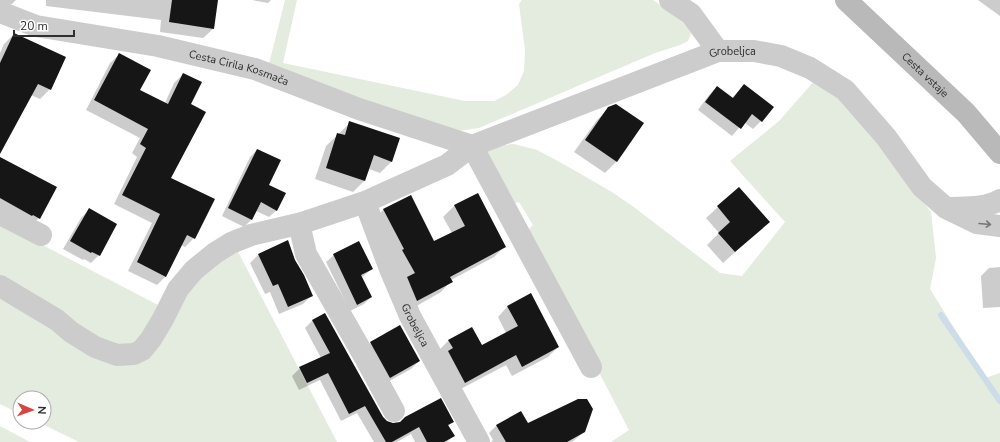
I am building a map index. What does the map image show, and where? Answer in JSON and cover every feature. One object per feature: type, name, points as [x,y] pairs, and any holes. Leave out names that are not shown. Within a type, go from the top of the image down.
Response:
[{"type":"main road","name":"Cesta vstaje","points":[[846,0],[966,113],[1000,153]]},
{"type":"street","points":[[670,0],[691,14],[718,51]]},
{"type":"street","name":"Cesta Cirila Kosmača","points":[[0,12],[36,26],[158,46],[255,69],[359,109],[472,146]]},
{"type":"street","name":"Grobeljca","points":[[0,286],[57,320],[71,332],[95,347],[117,355],[134,354],[142,350],[155,332],[178,289],[194,270],[215,253],[231,243],[251,235],[302,223],[365,202],[447,165],[472,146],[718,51],[754,51],[781,56],[810,68],[845,90],[886,137],[922,187],[946,208],[977,223],[1000,226]]},
{"type":"street","points":[[472,146],[591,367]]},
{"type":"street","points":[[946,208],[983,206],[1000,200]]},
{"type":"street","name":"Grobeljca","points":[[365,202],[390,269],[410,316],[479,442]]},
{"type":"street","points":[[0,214],[41,236]]},
{"type":"street","points":[[302,223],[300,232],[306,254],[394,411]]},
{"type":"shaded area","points":[[285,0],[297,0],[283,63],[465,101],[494,101],[506,95],[518,85],[524,71],[525,50],[519,4],[522,0],[653,0],[685,22],[691,33],[688,41],[680,45],[655,53],[479,128],[459,131],[267,67]]},
{"type":"shaded area","points":[[816,79],[836,96],[867,130],[931,212],[936,258],[930,289],[985,378],[1000,373],[1000,442],[611,442],[629,430],[526,232],[533,225],[519,202],[512,204],[483,155],[485,147],[514,144],[537,150],[612,192],[720,273],[742,276],[785,222],[730,161],[779,121]]},
{"type":"shaded area","points":[[0,223],[162,307],[137,346],[112,351],[0,282]]},
{"type":"shaded area","points":[[235,246],[337,442],[79,442],[52,429],[52,390],[12,390],[12,410],[0,404],[0,292],[132,360],[183,290]]},
{"type":"shaded area","points":[[0,426],[30,442],[0,442]]},
{"type":"building","points":[[172,0],[218,0],[214,29],[169,22]]},
{"type":"building","points":[[14,33],[66,57],[51,90],[38,84],[0,154],[0,63]]},
{"type":"building","points":[[119,53],[151,70],[140,90],[168,104],[183,73],[202,82],[191,104],[206,112],[171,178],[215,199],[195,239],[187,235],[166,277],[137,262],[160,214],[122,195],[146,148],[140,144],[148,129],[94,100]]},
{"type":"building","points":[[744,84],[774,107],[762,122],[752,114],[741,129],[705,102],[717,86],[733,98]]},
{"type":"building","points":[[616,104],[644,123],[617,162],[585,140],[608,107]]},
{"type":"building","points":[[349,121],[400,138],[392,162],[374,155],[365,181],[326,168],[337,133],[345,135]]},
{"type":"building","points":[[257,149],[281,160],[269,185],[286,193],[277,211],[261,202],[252,220],[228,208]]},
{"type":"building","points":[[0,157],[57,187],[40,219],[0,198]]},
{"type":"building","points":[[739,187],[770,222],[735,252],[718,233],[730,222],[717,206]]},
{"type":"building","points":[[478,193],[506,247],[450,277],[453,282],[417,301],[407,277],[415,273],[402,250],[404,249],[383,209],[411,195],[434,241],[465,226],[454,205]]},
{"type":"building","points":[[89,208],[117,224],[100,256],[92,252],[91,253],[70,241]]},
{"type":"building","points":[[288,240],[295,260],[304,275],[313,296],[288,307],[278,284],[273,286],[258,254]]},
{"type":"building","points":[[359,241],[373,269],[361,275],[372,297],[357,305],[333,254]]},
{"type":"building","points":[[531,293],[559,347],[522,367],[516,355],[465,383],[448,351],[453,348],[448,340],[472,327],[482,345],[518,326],[507,306]]},
{"type":"building","points":[[325,313],[383,417],[387,421],[393,423],[400,422],[405,417],[441,398],[454,422],[448,425],[455,436],[444,442],[427,442],[419,427],[392,442],[386,442],[365,406],[349,414],[328,373],[307,383],[299,367],[330,353],[312,320]]},
{"type":"building","points":[[400,325],[420,361],[390,378],[370,342]]},
{"type":"building","points":[[578,399],[587,399],[593,409],[585,432],[567,442],[506,442],[496,425],[521,411],[528,423]]},
{"type":"waterway","points":[[941,315],[1000,401]]}]
